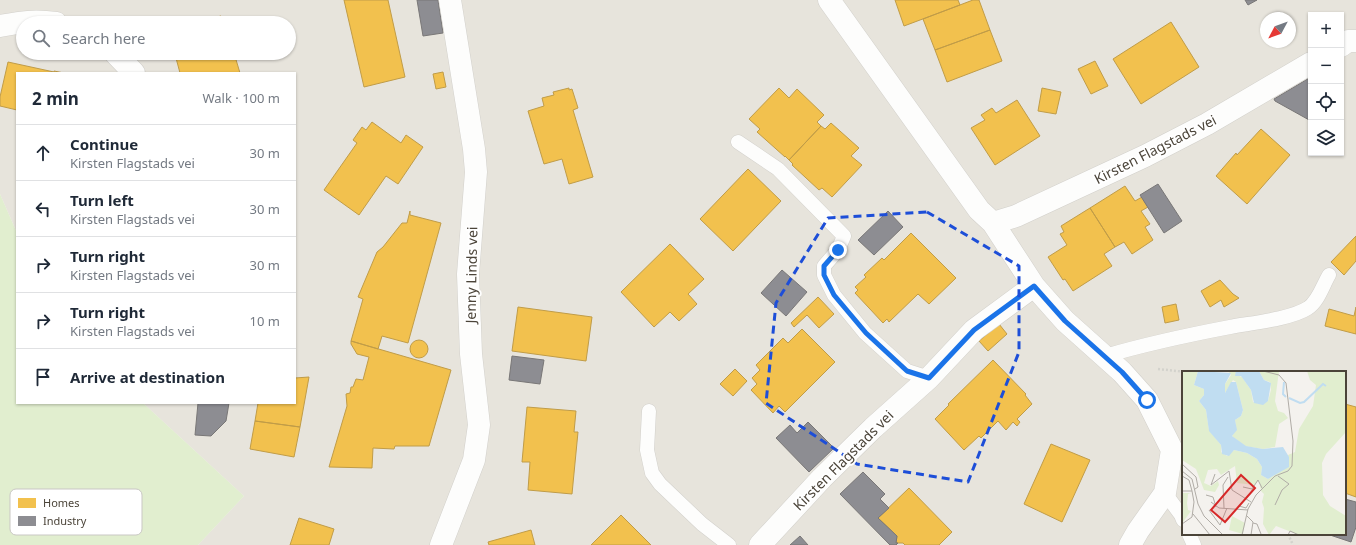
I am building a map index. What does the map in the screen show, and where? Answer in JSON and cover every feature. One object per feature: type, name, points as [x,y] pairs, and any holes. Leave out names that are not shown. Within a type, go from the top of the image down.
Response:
[{"type":"street","name":"Jenny Linds vei","points":[[441,545],[474,460],[479,425],[471,354],[468,274],[476,172],[474,149],[450,0]]},
{"type":"street","points":[[829,0],[979,210],[992,223],[1034,286],[1065,321],[1122,372],[1147,400],[1172,450],[1165,493],[1130,545]]},
{"type":"street","points":[[0,26],[16,23]]},
{"type":"street","points":[[122,60],[133,72]]},
{"type":"street","name":"Kirsten Flagstads vei","points":[[992,223],[1016,216],[1145,156],[1207,124],[1308,65]]},
{"type":"street","name":"Kirsten Flagstads vei","points":[[760,545],[827,472],[929,378],[974,330],[1034,286]]},
{"type":"lane","points":[[738,142],[778,169],[844,236],[838,250],[824,266],[824,275],[834,295],[866,333],[907,371],[929,378]]},
{"type":"lane","points":[[1105,356],[1200,333],[1294,314],[1309,308],[1329,275]]},
{"type":"lane","points":[[649,411],[647,450],[652,473],[660,484],[702,524],[729,545]]},
{"type":"lane","points":[[1165,493],[1182,518]]},
{"type":"lane","points":[[1189,535],[1194,545]]},
{"type":"path","points":[[1288,535],[1293,545]]},
{"type":"highlighted area","points":[[927,212],[1019,266],[1019,352],[968,482],[857,464],[766,403],[776,303],[828,218]]},
{"type":"shaded area","points":[[0,0],[1356,0],[1356,545],[198,545],[244,496],[144,404],[296,404],[296,72],[16,72],[16,231],[0,194]]},
{"type":"green space","points":[[0,194],[16,231],[16,404],[144,404],[244,496],[198,545],[0,545]]},
{"type":"building: Homes","points":[[344,0],[388,0],[405,77],[364,87]]},
{"type":"building: Homes","points":[[895,0],[958,0],[960,5],[904,26]]},
{"type":"building: Homes","points":[[973,0],[979,0],[990,30],[935,50],[923,19]]},
{"type":"building: Homes","points":[[1171,22],[1199,67],[1141,104],[1113,59]]},
{"type":"building: Homes","points":[[990,30],[1002,61],[947,82],[935,50]]},
{"type":"building: Homes","points":[[177,60],[236,60],[240,72],[180,72]]},
{"type":"building: Homes","points":[[1095,61],[1108,86],[1091,94],[1078,69]]},
{"type":"building: Homes","points":[[8,62],[54,72],[16,72],[16,110],[0,106],[0,97]]},
{"type":"building: Homes","points":[[443,72],[446,87],[436,89],[433,74]]},
{"type":"building: Homes","points":[[569,88],[569,90],[572,89],[578,108],[573,110],[593,177],[569,184],[562,159],[544,164],[528,111],[544,106],[542,98],[554,95],[553,92]]},
{"type":"building: Homes","points":[[779,88],[789,98],[797,89],[824,115],[817,122],[821,126],[789,160],[757,132],[760,129],[749,119]]},
{"type":"building: Homes","points":[[1042,88],[1061,92],[1056,114],[1038,111]]},
{"type":"building: Homes","points":[[1017,100],[1040,136],[995,165],[971,128],[985,120],[981,115],[992,108],[996,113]]},
{"type":"building: Homes","points":[[372,122],[401,143],[406,135],[423,147],[398,184],[386,176],[359,215],[324,190],[357,143],[353,140],[362,127],[366,130]]},
{"type":"building: Homes","points":[[831,123],[859,148],[851,156],[862,165],[832,197],[822,188],[819,190],[792,165],[793,164],[789,160],[821,126],[825,129]]},
{"type":"building: Homes","points":[[1261,129],[1290,155],[1247,204],[1216,176],[1236,153],[1237,155]]},
{"type":"building: Homes","points":[[748,169],[781,201],[733,251],[700,219]]},
{"type":"building: Homes","points":[[1125,186],[1135,201],[1142,197],[1148,207],[1141,211],[1150,224],[1145,227],[1153,240],[1132,254],[1124,242],[1115,247],[1090,208]]},
{"type":"building: Homes","points":[[1090,208],[1115,247],[1104,254],[1112,266],[1073,291],[1065,279],[1063,280],[1048,257],[1067,245],[1060,234],[1064,232],[1061,226]]},
{"type":"building: Homes","points":[[410,211],[410,215],[441,223],[408,343],[382,336],[378,349],[351,341],[363,299],[358,297],[377,252],[383,247],[402,223],[407,223]]},
{"type":"building: Homes","points":[[911,233],[956,278],[929,304],[918,294],[889,322],[887,319],[883,323],[855,293],[858,290],[855,287],[866,277],[864,275],[882,258],[884,260]]},
{"type":"building: Homes","points":[[1356,236],[1356,261],[1344,275],[1331,262]]},
{"type":"building: Homes","points":[[670,244],[704,279],[688,294],[697,304],[679,321],[670,312],[654,327],[621,292]]},
{"type":"building: Homes","points":[[1220,280],[1233,294],[1239,298],[1224,307],[1221,300],[1210,307],[1201,291]]},
{"type":"building: Homes","points":[[818,297],[834,314],[819,328],[807,315],[794,327],[791,323]]},
{"type":"building: Homes","points":[[1176,304],[1179,320],[1165,323],[1162,307]]},
{"type":"building: Homes","points":[[518,307],[592,317],[586,361],[512,351]]},
{"type":"building: Homes","points":[[1356,307],[1356,334],[1325,326],[1329,309],[1354,316]]},
{"type":"building: Homes","points":[[999,324],[1007,334],[988,351],[979,341]]},
{"type":"building: Homes","points":[[802,329],[835,362],[785,412],[779,406],[773,413],[751,390],[757,384],[752,378],[760,370],[756,365],[783,338],[788,343]]},
{"type":"building: Homes","points":[[419,340],[425,343],[428,349],[425,355],[419,358],[413,355],[410,349],[413,343]]},
{"type":"building: Homes","points":[[351,341],[451,370],[429,446],[395,446],[394,449],[373,448],[372,468],[329,467],[347,406],[346,394],[350,393],[351,387],[353,387],[356,379],[363,380],[369,357],[357,354],[351,344]]},
{"type":"building: Homes","points":[[993,360],[1026,394],[1025,395],[1032,404],[1017,419],[1020,422],[1017,426],[1013,422],[1006,430],[998,421],[981,438],[979,436],[964,450],[935,419],[949,405],[948,404]]},
{"type":"building: Homes","points":[[735,369],[747,381],[733,396],[720,384]]},
{"type":"building: Homes","points":[[309,377],[300,427],[255,421],[258,404],[296,404],[296,378]]},
{"type":"building: Homes","points":[[1346,404],[1356,407],[1356,497],[1346,493]]},
{"type":"building: Homes","points":[[527,407],[576,411],[574,432],[578,432],[572,494],[528,490],[530,462],[522,462]]},
{"type":"building: Homes","points":[[255,421],[300,427],[294,457],[250,449]]},
{"type":"building: Homes","points":[[1051,444],[1090,460],[1062,522],[1024,504]]},
{"type":"building: Homes","points":[[909,488],[952,532],[939,545],[905,545],[903,543],[896,543],[897,536],[878,518]]},
{"type":"building: Homes","points":[[621,515],[651,545],[591,545]]},
{"type":"building: Homes","points":[[299,518],[334,529],[329,545],[290,545]]},
{"type":"building: Homes","points":[[531,530],[535,545],[489,545],[488,542]]},
{"type":"building: Industry","points":[[417,0],[438,0],[443,33],[423,36]]},
{"type":"building: Industry","points":[[1245,0],[1257,0],[1248,5]]},
{"type":"building: Industry","points":[[1308,79],[1308,119],[1275,101],[1274,99]]},
{"type":"building: Industry","points":[[1158,184],[1182,221],[1164,233],[1140,195]]},
{"type":"building: Industry","points":[[888,211],[903,227],[874,255],[858,240]]},
{"type":"building: Industry","points":[[782,270],[807,292],[786,316],[761,293]]},
{"type":"building: Industry","points":[[512,356],[544,360],[540,384],[509,380]]},
{"type":"building: Industry","points":[[198,404],[229,404],[226,421],[211,436],[195,435]]},
{"type":"building: Industry","points":[[808,422],[834,448],[809,472],[776,438],[790,425],[797,433]]},
{"type":"building: Industry","points":[[863,472],[885,494],[880,499],[889,508],[878,518],[897,536],[896,543],[898,543],[896,545],[890,545],[840,494]]},
{"type":"building: Industry","points":[[1346,499],[1356,502],[1356,527],[1351,542],[1330,535],[1346,535]]},
{"type":"building: Industry","points":[[800,536],[808,545],[790,545]]},
{"type":"route","points":[[838,250],[824,266],[824,275],[834,295],[866,333],[907,371],[929,378],[974,330],[1034,286],[1065,321],[1122,372],[1147,400]]}]
